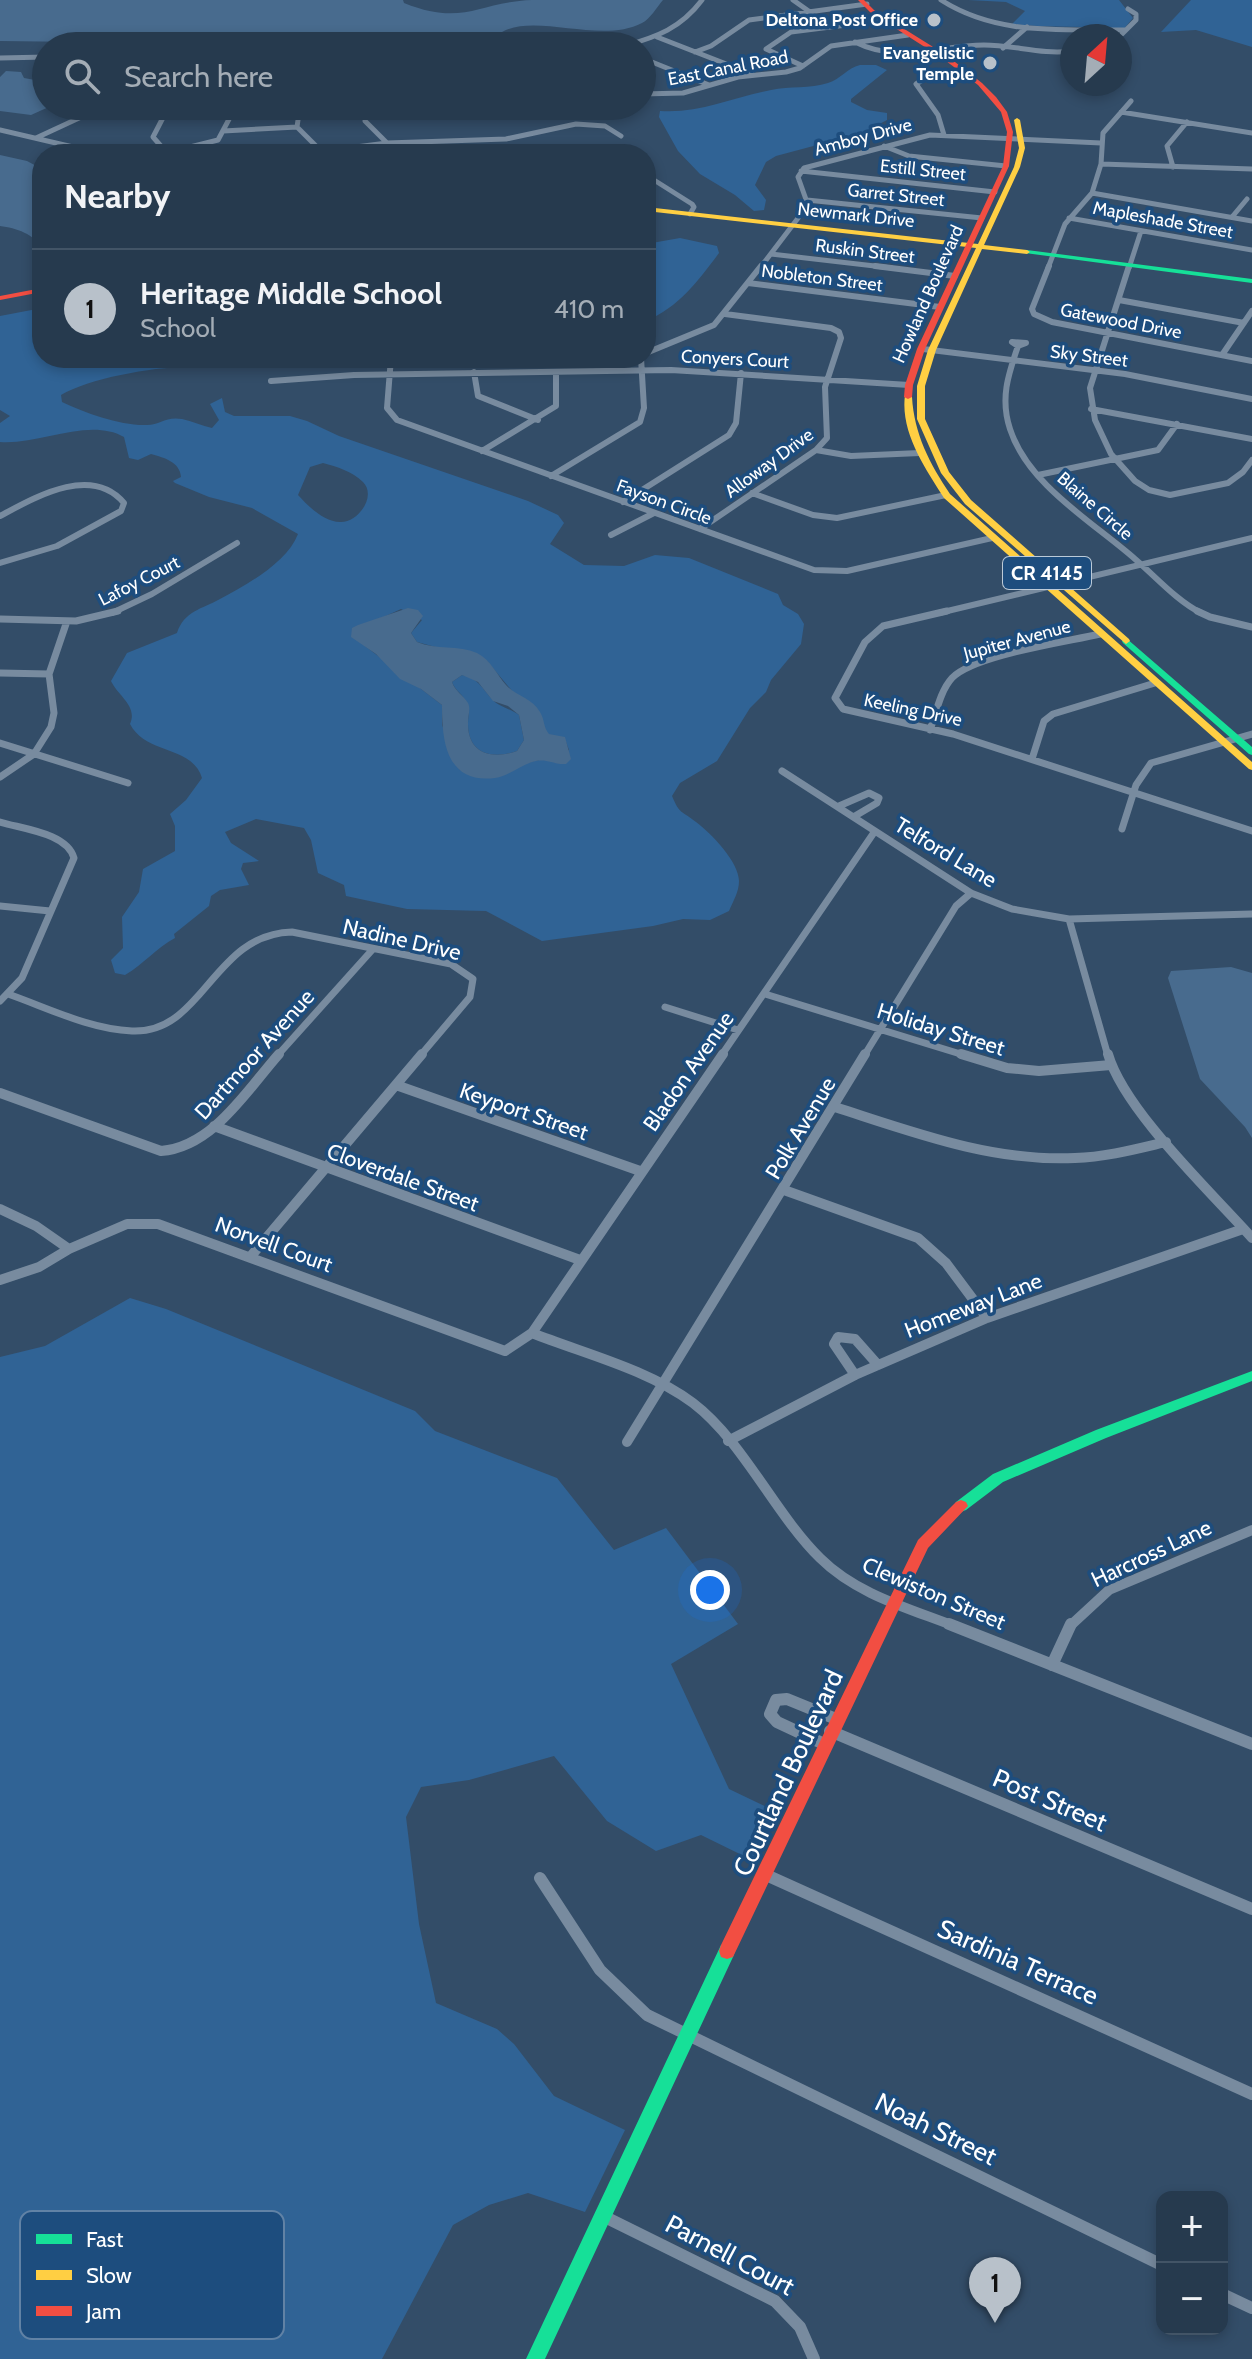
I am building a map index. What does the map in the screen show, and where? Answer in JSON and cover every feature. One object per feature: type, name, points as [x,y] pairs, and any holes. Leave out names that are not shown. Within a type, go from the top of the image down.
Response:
[{"type":"main road","points":[[864,2],[913,35]]},
{"type":"main road","points":[[864,2],[962,71],[998,103],[1017,138]]},
{"type":"main road","points":[[936,51],[984,80],[1003,97],[1017,120],[1017,138]]},
{"type":"main road","name":"Howland Boulevard","points":[[1017,138],[982,218],[974,247],[940,307],[927,350],[921,386],[921,419],[947,491],[968,502],[1100,634],[1252,767]]},
{"type":"main road","name":"Howland Boulevard","points":[[1017,138],[1017,167],[974,247],[909,385],[908,409],[920,453],[947,491],[992,538],[1053,585],[1252,752]]},
{"type":"main road","name":"Newmark Drive","points":[[656,210],[1132,264],[1252,281]]},
{"type":"main road","points":[[0,298],[32,292]]},
{"type":"main road","name":"Courtland Boulevard","points":[[535,2359],[833,1725],[923,1544],[953,1512],[998,1478],[1101,1434],[1252,1376]]},
{"type":"street","points":[[657,37],[681,27],[702,0]]},
{"type":"street","points":[[793,0],[810,12]]},
{"type":"street","points":[[941,0],[975,19],[1027,27],[1060,28]]},
{"type":"street","points":[[695,52],[711,46],[749,20],[864,2]]},
{"type":"street","points":[[1128,9],[1136,14],[1136,20],[1132,24]]},
{"type":"street","points":[[803,66],[766,49],[791,32],[888,21]]},
{"type":"street","points":[[1003,48],[1027,27]]},
{"type":"street","name":"East Canal Road","points":[[656,94],[683,93],[755,75],[786,72],[803,66],[824,49],[913,35]]},
{"type":"street","points":[[657,37],[755,75]]},
{"type":"street","points":[[854,42],[867,48],[899,54],[982,45],[1043,54],[1060,52]]},
{"type":"street","points":[[0,58],[32,57]]},
{"type":"street","points":[[656,64],[709,85]]},
{"type":"street","points":[[944,135],[938,115],[916,84],[929,76],[962,71]]},
{"type":"street","points":[[1101,143],[1103,133],[1131,101]]},
{"type":"street","points":[[1121,112],[1252,133]]},
{"type":"street","points":[[36,138],[75,120]]},
{"type":"street","points":[[158,144],[153,137],[162,120]]},
{"type":"street","points":[[208,144],[223,131],[228,120]]},
{"type":"street","points":[[297,127],[298,120]]},
{"type":"street","points":[[365,120],[387,143]]},
{"type":"street","points":[[1173,167],[1167,146],[1187,122]]},
{"type":"street","points":[[377,144],[522,137],[587,124],[613,129],[621,136]]},
{"type":"street","points":[[223,131],[297,127],[314,144]]},
{"type":"street","points":[[0,131],[61,144]]},
{"type":"street","name":"Amboy Drive","points":[[807,200],[798,177],[801,171],[814,164],[919,137],[944,135],[1101,143]]},
{"type":"street","points":[[481,144],[482,140]]},
{"type":"street","name":"Gatewood Drive","points":[[1101,143],[1101,164],[1092,193],[1069,218],[1032,309],[1034,314],[1052,322],[1252,361]]},
{"type":"street","points":[[884,146],[909,156],[1006,166]]},
{"type":"street","points":[[1101,164],[1252,169]]},
{"type":"street","name":"Estill Street","points":[[801,171],[995,192]]},
{"type":"street","points":[[656,181],[692,204],[694,207],[690,214]]},
{"type":"street","points":[[1092,193],[1252,221]]},
{"type":"street","points":[[1232,217],[1247,199]]},
{"type":"street","points":[[656,349],[714,325],[793,226],[808,205],[807,200]]},
{"type":"street","name":"Garret Street","points":[[807,200],[982,218]]},
{"type":"street","name":"Mapleshade Street","points":[[1069,218],[1252,250]]},
{"type":"street","points":[[1141,231],[1090,388],[1091,409],[1099,433],[1116,460],[1153,492],[1178,496],[1231,484],[1252,460]]},
{"type":"street","name":"Ruskin Street","points":[[771,254],[955,276]]},
{"type":"street","name":"Nobleton Street","points":[[748,283],[940,307]]},
{"type":"street","points":[[1119,300],[1244,323]]},
{"type":"street","points":[[1222,355],[1252,311]]},
{"type":"street","name":"Alloway Drive","points":[[700,529],[816,450],[827,438],[822,411],[824,379],[841,338],[839,332],[821,326],[725,314]]},
{"type":"street","name":"Blaine Circle","points":[[1018,346],[1004,390],[1005,411],[1018,446],[1038,475],[1194,609],[1210,617],[1252,627]]},
{"type":"street","name":"Sky Street","points":[[927,350],[1095,371],[1252,399]]},
{"type":"street","name":"Fayson Circle","points":[[390,368],[387,408],[390,415],[408,425],[814,570],[832,573],[992,538]]},
{"type":"street","points":[[551,476],[640,422],[644,415],[639,370]]},
{"type":"street","name":"Conyers Court","points":[[271,381],[390,374],[639,370],[741,373],[909,385]]},
{"type":"street","points":[[474,372],[478,396],[538,420]]},
{"type":"street","points":[[482,451],[538,420],[556,406],[556,372]]},
{"type":"street","points":[[623,502],[729,435],[736,423],[741,373]]},
{"type":"street","points":[[1091,409],[1252,439]]},
{"type":"street","points":[[1038,475],[1158,450],[1177,424]]},
{"type":"street","points":[[816,450],[851,456],[920,453]]},
{"type":"street","points":[[0,516],[47,492],[75,484],[87,484],[119,496],[124,503],[121,511],[57,546],[0,563]]},
{"type":"street","points":[[752,493],[813,515],[837,518],[947,491]]},
{"type":"street","points":[[611,535],[654,513]]},
{"type":"street","name":"Keeling Drive","points":[[1252,538],[898,621],[872,633],[835,698],[851,713],[930,730],[1032,759],[1252,831]]},
{"type":"street","name":"Lafoy Court","points":[[0,619],[67,621],[99,618],[237,543]]},
{"type":"street","points":[[0,777],[34,754],[51,727],[54,713],[49,674],[67,621]]},
{"type":"street","name":"Jupiter Avenue","points":[[930,730],[951,679],[961,672],[980,664],[1100,634]]},
{"type":"street","points":[[0,673],[49,674]]},
{"type":"street","points":[[1032,759],[1044,721],[1053,714],[1155,683]]},
{"type":"street","points":[[1122,829],[1133,792],[1143,770],[1151,763],[1252,734]]},
{"type":"street","points":[[0,743],[128,783]]},
{"type":"street","name":"Telford Lane","points":[[782,771],[971,893],[1012,909],[1069,919],[1252,914]]},
{"type":"street","points":[[839,806],[869,793],[879,798],[877,803],[855,816]]},
{"type":"street","points":[[0,822],[59,840],[71,848],[74,858],[22,978],[4,997]]},
{"type":"street","name":"Bladon Avenue","points":[[532,1333],[875,831]]},
{"type":"street","name":"Polk Avenue","points":[[627,1442],[956,906],[971,893]]},
{"type":"street","points":[[0,906],[50,911]]},
{"type":"street","points":[[1069,919],[1111,1065],[1142,1115],[1252,1238]]},
{"type":"street","name":"Nadine Drive","points":[[4,997],[116,1031],[136,1033],[168,1023],[255,938],[273,932],[292,932],[451,964],[473,979],[470,997],[251,1256]]},
{"type":"street","name":"Dartmoor Avenue","points":[[0,1093],[161,1151],[186,1147],[201,1140],[373,949]]},
{"type":"street","name":"Holiday Street","points":[[765,994],[1007,1068],[1039,1071],[1111,1065]]},
{"type":"street","points":[[665,1007],[738,1030]]},
{"type":"street","name":"Keyport Street","points":[[396,1085],[640,1171]]},
{"type":"street","points":[[835,1107],[971,1151],[1023,1159],[1069,1160],[1121,1154],[1166,1142]]},
{"type":"street","name":"Cloverdale Street","points":[[214,1126],[580,1260]]},
{"type":"street","points":[[784,1190],[918,1238],[946,1263],[987,1318]]},
{"type":"street","points":[[0,1209],[54,1235],[69,1249]]},
{"type":"street","name":"Norvell Court","points":[[0,1280],[39,1267],[69,1249],[127,1224],[158,1224],[505,1351],[532,1333]]},
{"type":"street","name":"Homeway Lane","points":[[728,1441],[855,1375],[987,1318],[1243,1229]]},
{"type":"street","name":"Clewiston Street","points":[[532,1333],[663,1384],[695,1405],[728,1441],[820,1558],[863,1590],[1252,1744]]},
{"type":"street","points":[[855,1375],[836,1348],[834,1341],[838,1337],[855,1339],[878,1365]]},
{"type":"street","name":"Harcross Lane","points":[[1052,1665],[1072,1622],[1109,1590],[1252,1530]]},
{"type":"street","name":"Post Street","points":[[824,1744],[777,1722],[770,1714],[776,1700],[787,1699],[833,1725],[1252,1909]]},
{"type":"street","name":"Sardinia Terrace","points":[[764,1874],[1252,2094]]},
{"type":"street","name":"Noah Street","points":[[540,1878],[622,1998],[647,2015],[1158,2263]]},
{"type":"street","name":"Parnell Court","points":[[601,2215],[775,2301],[796,2319],[812,2347],[814,2359]]},
{"type":"street","points":[[1228,2297],[1252,2308]]},
{"type":"shaded area","points":[[0,0],[403,0],[424,10],[456,13],[532,0],[663,0],[642,23],[605,31],[525,26],[504,32],[32,32],[32,41],[0,41]]},
{"type":"shaded area","points":[[968,0],[1119,0],[1133,18],[1128,24],[1060,24],[1060,27],[1012,24],[1025,11],[1006,2]]},
{"type":"shaded area","points":[[1191,0],[1252,0],[1252,47],[1196,30],[1161,32]]},
{"type":"shaded area","points":[[860,65],[876,65],[887,70],[851,102],[867,110],[887,113],[887,120],[862,133],[776,156],[766,162],[755,185],[766,200],[764,210],[754,211],[735,195],[700,174],[678,151],[659,117],[660,111],[688,110],[771,90],[821,85]]},
{"type":"shaded area","points":[[6,71],[21,72],[24,78],[32,79],[32,115],[0,111],[0,77]]},
{"type":"shaded area","points":[[0,155],[32,164],[32,237],[0,226]]},
{"type":"shaded area","points":[[680,238],[717,246],[719,253],[678,301],[656,316],[656,242]]},
{"type":"shaded area","points":[[32,310],[32,368],[176,368],[124,374],[88,383],[61,395],[62,402],[92,414],[137,425],[182,419],[212,428],[219,420],[210,404],[222,398],[225,412],[234,416],[290,416],[528,501],[558,515],[564,523],[550,544],[584,565],[624,566],[655,555],[689,558],[778,594],[783,605],[798,614],[804,624],[801,644],[771,680],[766,692],[750,708],[717,761],[680,783],[672,796],[679,809],[723,848],[738,873],[739,885],[729,911],[710,920],[683,919],[542,941],[486,911],[407,909],[346,896],[344,885],[318,873],[311,840],[304,828],[256,819],[225,832],[231,843],[259,861],[243,863],[241,869],[249,885],[220,890],[211,896],[209,906],[174,934],[175,938],[125,975],[115,973],[111,960],[123,948],[122,917],[139,892],[143,869],[175,851],[175,826],[170,814],[186,800],[202,778],[189,760],[137,734],[130,724],[129,706],[111,681],[127,653],[177,633],[189,615],[265,572],[293,545],[298,534],[252,508],[209,497],[175,483],[173,481],[181,477],[175,464],[151,454],[138,460],[129,458],[124,437],[110,432],[80,431],[0,442],[0,423],[10,416],[0,410],[0,316]],"holes":[[[323,463],[344,470],[367,488],[364,508],[353,518],[340,522],[328,519],[298,495],[310,467]],[[401,609],[422,620],[411,633],[417,642],[487,661],[549,735],[566,742],[569,750],[554,759],[534,761],[496,774],[469,774],[459,769],[442,725],[442,705],[365,646],[377,620]]]},
{"type":"shaded area","points":[[408,608],[418,610],[423,616],[411,633],[417,642],[482,656],[506,685],[537,707],[549,734],[565,737],[571,759],[566,764],[536,761],[495,778],[466,774],[457,767],[446,746],[442,705],[421,689],[400,679],[376,654],[351,637],[352,628]],"holes":[[[462,675],[478,682],[493,701],[508,706],[519,715],[524,740],[517,751],[490,754],[476,748],[472,741],[468,722],[469,705],[452,682]]]},
{"type":"shaded area","points":[[462,675],[476,681],[497,704],[519,715],[524,740],[517,751],[499,755],[476,748],[469,733],[468,705],[452,682]]},
{"type":"shaded area","points":[[1231,967],[1252,973],[1252,1138],[1200,1079],[1168,978],[1171,971]]},
{"type":"shaded area","points":[[130,1298],[166,1309],[415,1411],[435,1431],[557,1478],[614,1550],[666,1528],[738,1624],[671,1664],[729,1789],[773,1810],[752,1860],[701,1835],[656,1851],[607,1821],[554,1756],[469,1780],[421,1787],[406,1817],[419,1924],[436,2003],[497,2029],[514,2044],[554,2096],[625,2130],[585,2212],[528,2193],[489,2205],[453,2225],[382,2359],[0,2359],[0,1357],[45,1346]]},
{"type":"traffic: fast","points":[[1027,252],[1252,281]]},
{"type":"traffic: fast","points":[[1126,641],[1252,752]]},
{"type":"traffic: fast","points":[[961,1506],[998,1478],[1101,1434],[1252,1376]]},
{"type":"traffic: fast","points":[[535,2359],[727,1951]]},
{"type":"traffic: slow","points":[[1017,120],[1022,148],[1017,167],[932,350],[921,386],[921,419],[945,473],[968,502],[1126,641]]},
{"type":"traffic: slow","points":[[656,210],[1027,252]]},
{"type":"traffic: slow","points":[[908,397],[915,437],[947,496],[1252,767]]},
{"type":"traffic: jam","points":[[861,0],[872,11],[980,84],[1004,112],[1010,132],[1006,166],[921,349],[908,397]]},
{"type":"traffic: jam","points":[[0,298],[32,292]]},
{"type":"traffic: jam","points":[[727,1951],[923,1544],[961,1506]]},
{"type":"place","name":"Deltona Post Office","points":[[934,20]]},
{"type":"place","name":"Evangelistic Temple","points":[[990,63]]},
{"type":"place","name":"Heritage Middle School","points":[[995,2323]]}]
